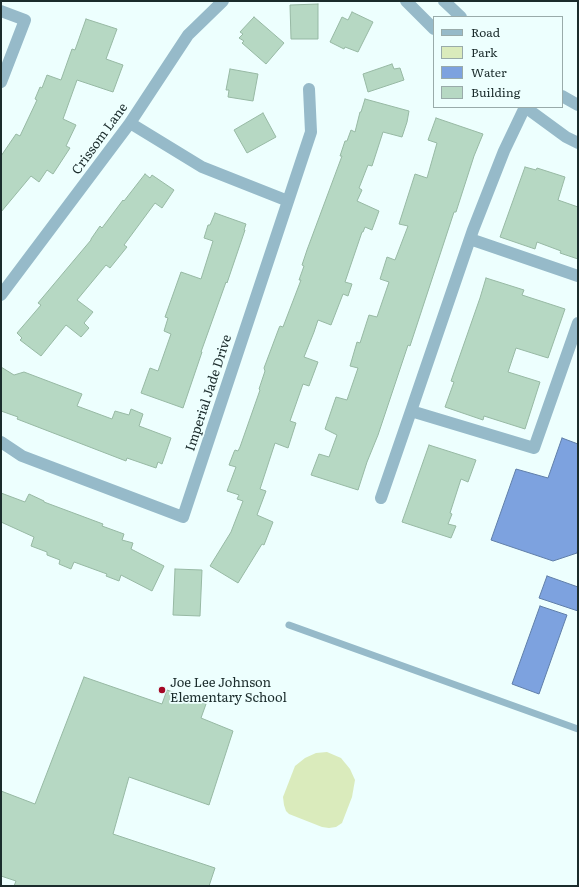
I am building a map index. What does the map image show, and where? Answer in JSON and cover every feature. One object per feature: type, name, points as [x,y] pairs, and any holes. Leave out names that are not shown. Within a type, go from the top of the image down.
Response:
[{"type":"street","name":"Crissom Lane","points":[[1,294],[130,123],[188,35],[223,1]]},
{"type":"street","points":[[406,1],[433,28]]},
{"type":"street","points":[[444,1],[460,16]]},
{"type":"street","points":[[1,11],[25,20],[1,82]]},
{"type":"street","name":"Imperial Jade Drive","points":[[1,442],[22,456],[183,517],[311,132],[310,89]]},
{"type":"street","points":[[563,97],[578,105]]},
{"type":"street","points":[[381,498],[470,239],[504,151],[525,108]]},
{"type":"street","points":[[526,108],[566,137],[578,143]]},
{"type":"street","points":[[130,123],[202,166],[288,201]]},
{"type":"street","points":[[470,239],[578,276]]},
{"type":"street","points":[[411,411],[534,448],[578,323]]},
{"type":"lane","points":[[289,624],[578,729]]},
{"type":"green space","points":[[327,752],[341,758],[350,769],[355,780],[352,797],[342,823],[336,827],[329,828],[322,827],[289,814],[286,811],[283,797],[295,766],[305,758],[316,753]]},
{"type":"water","points":[[562,438],[578,444],[577,553],[553,561],[491,540],[516,469],[548,478]]},
{"type":"water","points":[[547,576],[578,587],[578,611],[539,598]]},
{"type":"water","points":[[540,606],[567,615],[539,694],[512,684]]},
{"type":"building","points":[[318,4],[318,39],[291,39],[290,5]]},
{"type":"building","points":[[352,12],[373,22],[358,52],[345,47],[344,49],[330,42],[342,17],[348,20]]},
{"type":"building","points":[[254,17],[284,43],[266,64],[242,43],[244,41],[239,38],[243,34],[240,32]]},
{"type":"building","points":[[86,19],[117,29],[106,59],[123,65],[113,92],[77,80],[63,119],[76,125],[66,146],[70,148],[53,174],[47,170],[39,182],[31,176],[1,212],[1,156],[16,134],[20,136],[37,100],[35,99],[40,87],[42,88],[47,75],[61,80],[72,49],[75,50]]},
{"type":"building","points":[[392,64],[394,69],[400,68],[404,80],[368,92],[363,74]]},
{"type":"building","points":[[230,69],[258,74],[253,101],[228,97],[229,90],[226,90]]},
{"type":"building","points":[[365,99],[409,111],[407,122],[402,137],[383,132],[372,166],[368,165],[359,188],[362,190],[357,201],[379,211],[372,230],[365,227],[362,232],[345,282],[352,284],[348,296],[343,294],[331,325],[318,320],[304,357],[318,362],[309,386],[303,384],[290,421],[296,423],[288,448],[275,443],[260,489],[266,491],[257,515],[273,522],[264,545],[262,544],[238,583],[210,566],[231,532],[243,501],[237,499],[239,495],[227,491],[236,467],[229,465],[235,450],[238,451],[240,447],[260,390],[259,389],[265,371],[264,368],[279,328],[280,326],[283,327],[301,280],[299,280],[304,266],[302,265],[342,156],[340,156],[345,141],[347,141],[351,130],[355,132]]},
{"type":"building","points":[[263,113],[276,137],[247,153],[234,130]]},
{"type":"building","points":[[436,118],[483,134],[474,156],[456,212],[454,212],[410,346],[408,345],[358,490],[311,475],[319,454],[329,457],[337,435],[325,429],[336,397],[347,400],[358,368],[350,366],[357,342],[360,343],[369,315],[377,317],[389,282],[380,279],[387,257],[395,260],[408,226],[399,224],[415,174],[427,178],[437,143],[428,140]]},
{"type":"building","points":[[525,167],[536,170],[537,168],[565,177],[558,200],[578,207],[578,259],[560,253],[561,251],[537,242],[535,249],[500,237]]},
{"type":"building","points":[[145,174],[150,178],[152,175],[174,190],[162,208],[155,203],[124,245],[127,247],[110,268],[106,265],[77,300],[93,312],[84,323],[89,328],[81,337],[66,325],[41,356],[20,340],[22,338],[17,333],[41,305],[38,303],[91,240],[100,226],[102,228]]},
{"type":"building","points":[[215,213],[246,224],[183,408],[141,393],[150,368],[158,371],[171,334],[164,331],[168,318],[165,317],[181,272],[201,279],[213,241],[204,238],[208,225],[210,225]]},
{"type":"building","points":[[486,278],[524,290],[522,295],[565,309],[548,358],[516,348],[508,372],[540,382],[525,429],[484,416],[483,420],[445,407],[454,382],[451,381]]},
{"type":"building","points":[[1,367],[14,375],[24,372],[82,394],[77,406],[112,419],[115,411],[129,415],[131,409],[143,414],[139,426],[171,438],[162,464],[158,462],[156,468],[127,458],[126,461],[17,419],[18,417],[1,411]]},
{"type":"building","points":[[429,445],[476,460],[468,482],[461,479],[450,513],[452,514],[448,524],[456,526],[451,538],[402,522]]},
{"type":"building","points":[[1,493],[25,502],[29,494],[44,502],[103,524],[102,526],[124,534],[122,540],[133,543],[131,549],[164,566],[152,591],[121,575],[119,581],[106,576],[107,574],[74,562],[71,569],[59,564],[60,560],[47,555],[47,552],[31,546],[34,537],[1,522]]},
{"type":"building","points":[[175,569],[202,570],[200,616],[173,615]]},
{"type":"building","points":[[84,677],[162,704],[167,690],[206,704],[201,718],[233,731],[209,805],[129,777],[113,834],[215,868],[209,886],[14,886],[16,881],[1,876],[1,791],[35,804]]},
{"type":"place","name":"Joe Lee Johnson Elementary School","points":[[162,690]]}]
